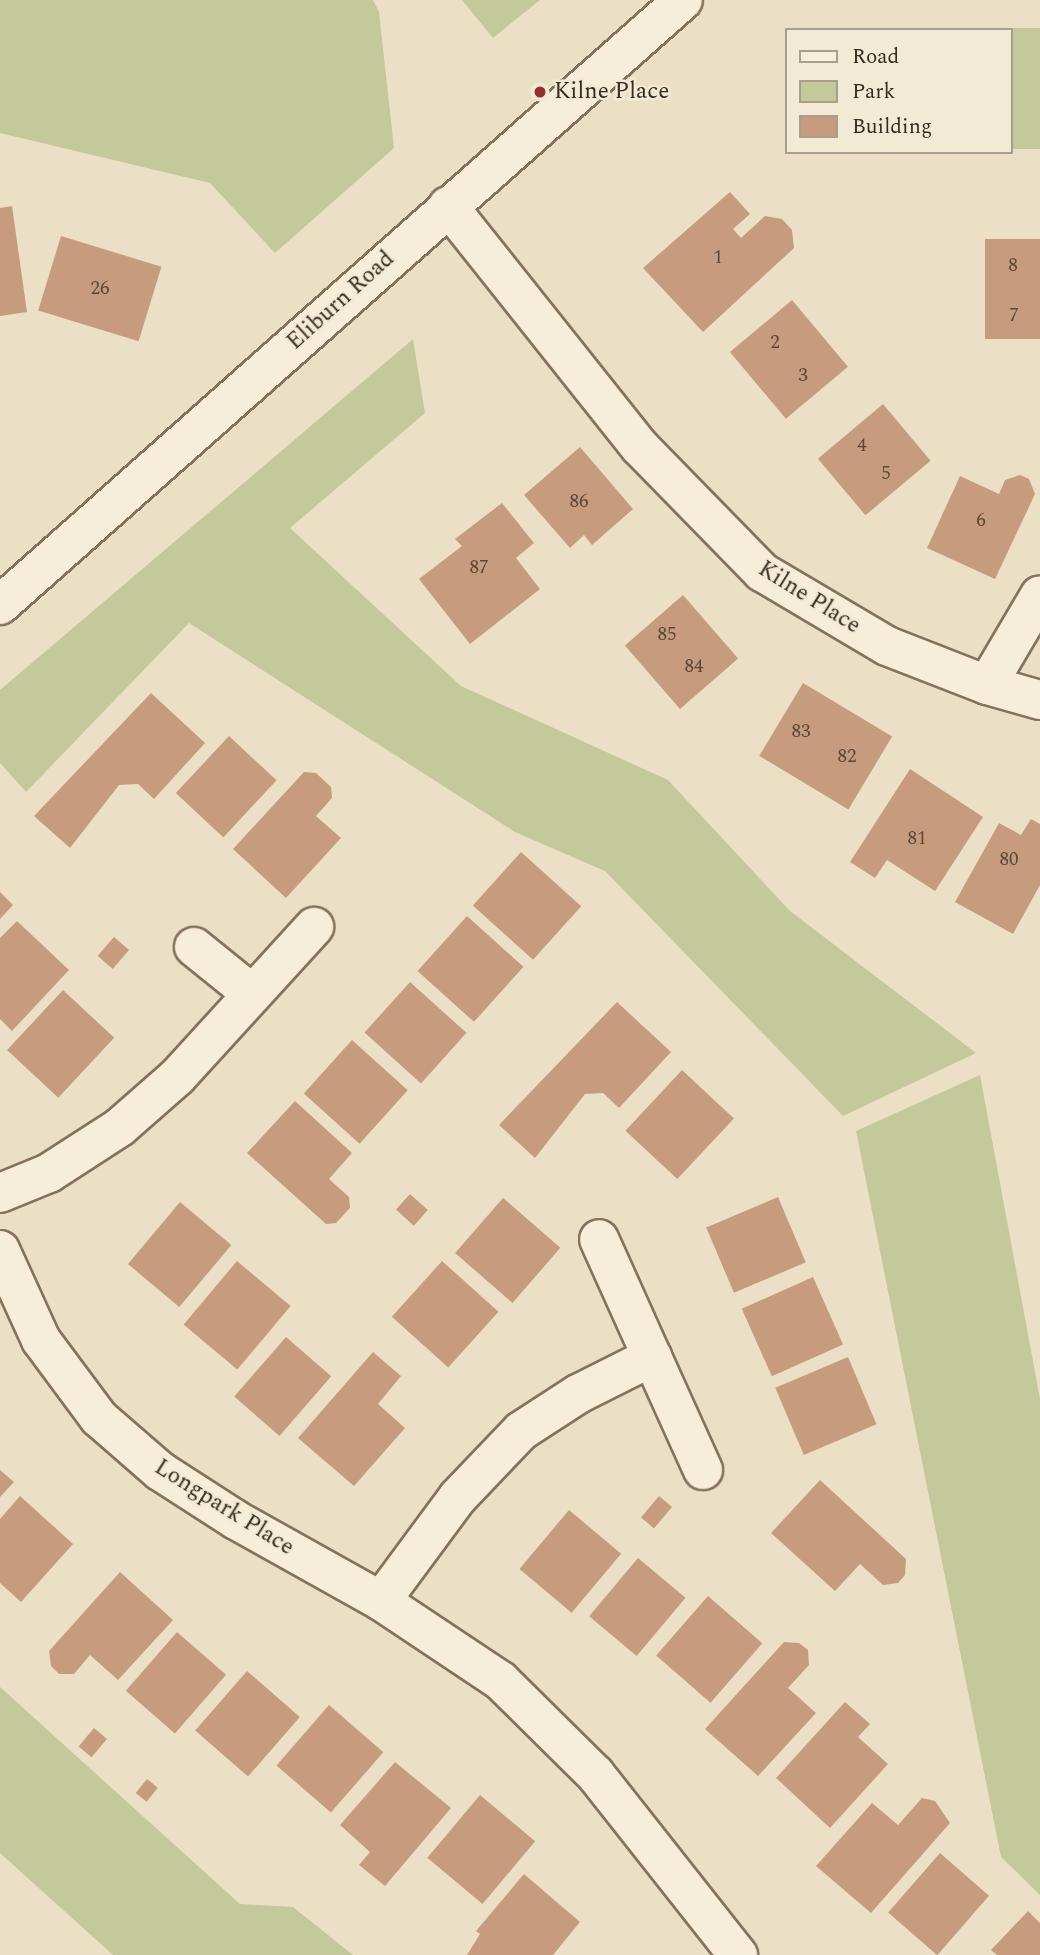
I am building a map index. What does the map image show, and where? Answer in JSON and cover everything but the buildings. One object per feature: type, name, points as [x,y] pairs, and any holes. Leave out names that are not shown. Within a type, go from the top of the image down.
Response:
[{"type":"street","name":"Eliburn Road","points":[[0,605],[683,0]]},
{"type":"street","name":"Kilne Place","points":[[448,206],[640,447],[762,572],[887,646],[987,685],[1040,700]]},
{"type":"street","points":[[987,685],[1040,595]]},
{"type":"street","points":[[0,1193],[49,1173],[120,1127],[178,1076],[314,927]]},
{"type":"street","points":[[194,947],[251,993]]},
{"type":"street","points":[[599,1239],[703,1470]]},
{"type":"street","name":"Longpark Place","points":[[0,1250],[41,1340],[99,1418],[160,1471],[225,1513],[381,1601],[501,1681],[595,1774],[738,1955]]},
{"type":"street","points":[[381,1601],[458,1497],[521,1431],[578,1394],[652,1357]]},
{"type":"green space","points":[[0,0],[373,0],[379,12],[394,148],[275,253],[210,183],[0,133]]},
{"type":"green space","points":[[462,0],[540,0],[493,38]]},
{"type":"green space","points":[[1012,28],[1040,28],[1040,149],[1012,149]]},
{"type":"green space","points":[[413,339],[425,413],[290,528],[461,686],[668,780],[790,911],[976,1053],[843,1116],[605,871],[515,832],[189,623],[26,792],[0,763],[0,690]]},
{"type":"green space","points":[[980,1075],[1040,1399],[1040,1895],[1001,1857],[856,1131]]},
{"type":"green space","points":[[0,1687],[240,1904],[293,1907],[353,1955],[113,1955],[0,1853]]},
{"type":"place","name":"Kilne Place","points":[[540,92]]}]
